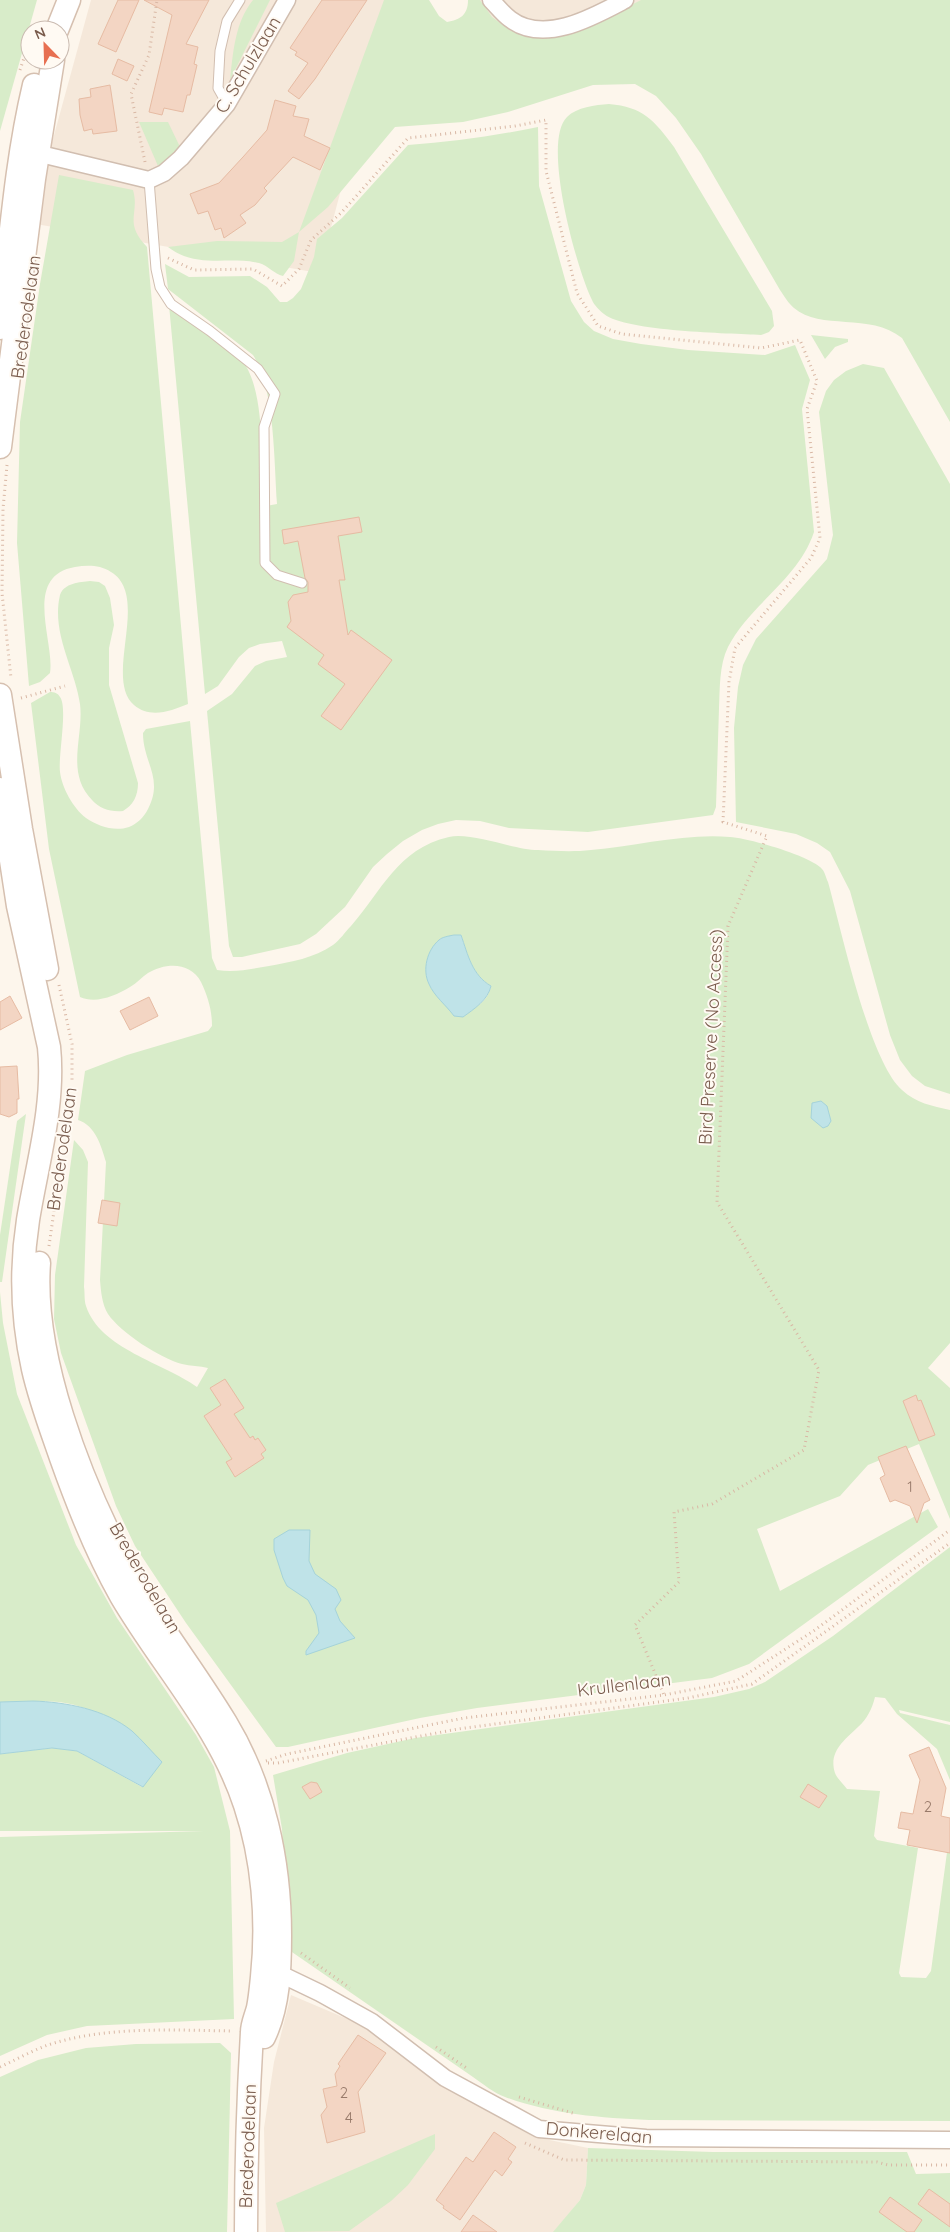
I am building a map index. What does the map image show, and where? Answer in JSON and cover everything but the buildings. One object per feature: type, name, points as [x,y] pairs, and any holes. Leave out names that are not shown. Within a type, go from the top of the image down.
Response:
[{"type":"street","points":[[61,20],[69,0]]},
{"type":"street","name":"C. Schulzlaan","points":[[149,180],[164,173],[181,158],[227,104],[287,0]]},
{"type":"street","points":[[491,0],[510,20],[526,28],[546,31],[598,14],[625,0]]},
{"type":"street","name":"Brederodelaan","points":[[4,453],[30,151],[39,70]]},
{"type":"street","name":"Brederodelaan","points":[[0,328],[30,151],[50,70]]},
{"type":"street","points":[[30,151],[149,180]]},
{"type":"street","name":"Brederodelaan","points":[[5,700],[5,801],[47,977],[54,1040],[64,1058],[52,1120],[41,1238],[31,1295],[39,1317],[48,1363],[76,1453],[102,1516],[142,1596],[227,1724],[240,1769],[257,1790],[269,1832],[277,1875],[280,1912],[271,1969],[276,1997],[268,2028],[252,2060],[246,2159],[246,2232]]},
{"type":"street","name":"Donkerelaan","points":[[271,1969],[372,2022],[445,2078],[539,2129],[646,2138],[950,2140]]},
{"type":"lane","points":[[227,104],[218,88],[220,51],[227,21],[240,0]]},
{"type":"lane","points":[[149,180],[156,269],[160,287],[171,304],[210,331],[258,369],[275,394],[264,427],[265,563],[276,575],[302,583]]},
{"type":"path","points":[[149,180],[131,94],[150,55],[157,0]]},
{"type":"path","name":"Bird Preserve (No Access)","points":[[155,252],[194,270],[254,269],[282,286],[299,269],[310,240],[342,212],[408,138],[514,126],[546,120],[546,171],[577,293],[598,326],[622,334],[761,348],[800,340],[817,381],[807,409],[820,538],[811,558],[735,648],[729,682],[723,822],[766,836],[728,926],[717,1202],[819,1370],[804,1450],[712,1504],[674,1512],[679,1582],[636,1625],[664,1695]]},
{"type":"path","points":[[4,453],[2,594],[5,700],[65,686]]},
{"type":"path","name":"Brederodelaan","points":[[47,977],[72,1044],[71,1087]]},
{"type":"path","name":"Brederodelaan","points":[[48,1255],[59,1176]]},
{"type":"path","name":"Krullenlaan","points":[[240,1769],[287,1754],[464,1718],[664,1695],[736,1681],[815,1630],[950,1530]]},
{"type":"path","points":[[240,1769],[458,1729],[688,1698],[752,1684],[950,1543]]},
{"type":"path","points":[[296,1949],[352,1990]]},
{"type":"path","points":[[0,2067],[46,2046],[106,2033],[153,2030],[240,2031]]},
{"type":"path","points":[[435,2046],[476,2074]]},
{"type":"path","points":[[517,2096],[580,2115]]},
{"type":"shaded area","points":[[91,0],[391,0],[319,273],[30,223]]},
{"type":"shaded area","points":[[476,0],[654,0],[505,35]]},
{"type":"shaded area","points":[[291,1995],[371,2029],[445,2086],[540,2138],[588,2148],[586,2185],[580,2200],[554,2232],[266,2232],[264,2128],[274,2062]]},
{"type":"green space","points":[[0,0],[37,0],[31,20],[20,20],[20,60],[0,131]]},
{"type":"green space","points":[[253,0],[270,0],[230,80],[239,28],[242,18]]},
{"type":"green space","points":[[384,0],[429,0],[439,16],[447,22],[456,20],[465,13],[468,0],[480,0],[492,17],[511,31],[549,36],[598,22],[641,0],[950,0],[950,422],[902,338],[889,330],[875,326],[817,319],[805,315],[790,304],[701,154],[676,118],[656,96],[635,84],[593,85],[508,112],[463,122],[395,127],[328,207],[299,232]]},
{"type":"green space","points":[[609,104],[631,108],[647,116],[674,147],[772,311],[774,326],[769,332],[761,335],[703,332],[634,325],[616,320],[604,314],[594,304],[578,262],[564,207],[558,152],[560,131],[567,117],[581,109]]},
{"type":"green space","points":[[139,122],[168,122],[182,151],[158,166]]},
{"type":"green space","points":[[538,127],[539,186],[571,301],[584,322],[594,331],[613,339],[688,350],[765,355],[795,345],[810,380],[802,409],[814,532],[807,549],[797,564],[748,618],[737,632],[725,654],[721,669],[720,685],[716,807],[713,815],[588,832],[509,828],[480,821],[456,820],[438,824],[422,830],[403,841],[387,854],[373,867],[345,907],[316,934],[300,944],[242,957],[233,957],[229,946],[207,711],[232,694],[255,666],[266,661],[287,657],[282,641],[260,644],[249,648],[239,657],[218,686],[205,694],[169,305],[244,363],[251,377],[259,412],[266,506],[277,504],[272,426],[266,386],[253,355],[168,289],[165,264],[189,277],[250,276],[267,287],[280,302],[287,302],[301,289],[314,257],[317,239],[342,218],[408,145],[473,138]]},
{"type":"green space","points":[[59,175],[133,190],[135,198],[134,224],[136,231],[147,247],[188,704],[168,711],[154,713],[140,709],[134,705],[126,693],[123,676],[128,618],[127,599],[122,583],[111,572],[98,567],[75,567],[59,573],[49,583],[45,596],[44,612],[50,673],[40,682],[29,686],[17,543],[20,422],[40,284]]},
{"type":"green space","points":[[299,232],[294,261],[283,276],[259,263],[201,260],[179,254],[168,247],[217,241],[282,242]]},
{"type":"green space","points":[[811,335],[848,339],[848,342],[835,347],[825,359]]},
{"type":"green space","points":[[863,364],[884,368],[950,484],[950,1094],[925,1086],[912,1076],[900,1060],[890,1035],[850,891],[830,852],[817,843],[796,834],[736,822],[734,728],[738,687],[743,665],[756,639],[827,559],[833,535],[819,412],[826,391],[834,380],[846,371]]},
{"type":"green space","points":[[90,581],[99,582],[105,586],[110,598],[114,625],[109,648],[109,685],[138,783],[134,800],[123,811],[114,811],[98,806],[84,789],[79,778],[77,766],[81,716],[80,704],[61,637],[58,609],[60,595],[65,588],[73,584]]},
{"type":"green space","points":[[50,692],[56,693],[59,696],[63,711],[60,772],[63,785],[73,803],[86,818],[106,827],[118,829],[129,827],[137,822],[146,812],[152,798],[154,788],[152,771],[146,753],[143,733],[146,729],[190,721],[212,958],[217,970],[237,971],[302,959],[333,945],[362,913],[403,861],[431,843],[449,837],[469,837],[528,849],[585,851],[679,838],[730,837],[764,844],[793,853],[822,869],[828,882],[848,960],[868,1024],[878,1052],[890,1075],[902,1090],[913,1098],[950,1110],[950,1343],[928,1368],[950,1388],[950,1519],[919,1444],[868,1465],[840,1496],[757,1529],[780,1591],[928,1509],[938,1527],[749,1664],[712,1678],[477,1708],[420,1718],[288,1747],[276,1747],[186,1623],[135,1546],[116,1506],[61,1353],[54,1319],[55,1275],[74,1140],[83,1150],[88,1162],[84,1287],[86,1306],[93,1321],[105,1333],[134,1354],[197,1387],[208,1368],[182,1364],[152,1351],[131,1337],[108,1314],[102,1298],[100,1280],[106,1162],[97,1137],[89,1127],[78,1120],[85,1071],[127,1055],[208,1031],[212,1026],[212,1020],[206,993],[201,982],[197,975],[185,967],[170,966],[155,969],[135,984],[112,996],[92,1000],[80,997],[49,849],[31,703]],"holes":[[[461,935],[475,971],[491,986],[486,998],[477,1006],[454,1015],[448,1007],[440,939]]]},
{"type":"green space","points":[[26,1114],[2,1282],[0,1282],[0,1235],[17,1121]]},
{"type":"green space","points":[[0,1292],[3,1323],[17,1394],[76,1545],[117,1618],[196,1735],[214,1767],[230,1831],[234,2019],[87,2026],[47,2035],[0,2056],[0,1837],[204,1831],[0,1831],[0,1754],[53,1748],[77,1751],[142,1787],[161,1762],[139,1741],[115,1723],[88,1709],[59,1702],[0,1702]]},
{"type":"green space","points":[[950,1547],[950,1722],[899,1710],[900,1713],[950,1725],[950,1780],[937,1749],[897,1714],[885,1698],[875,1697],[871,1710],[864,1721],[839,1747],[833,1765],[836,1775],[847,1789],[880,1791],[874,1836],[877,1840],[918,1848],[899,1973],[901,1977],[926,1978],[931,1971],[948,1845],[950,1845],[950,2121],[649,2120],[594,2116],[522,2103],[493,2091],[289,1950],[282,1829],[273,1775],[347,1753],[415,1738],[714,1697],[749,1689],[765,1682],[833,1636]]},
{"type":"green space","points":[[220,2043],[231,2053],[227,2232],[0,2232],[0,2077],[38,2060],[86,2048],[136,2044]]},
{"type":"green space","points":[[435,2134],[435,2149],[408,2185],[391,2201],[349,2231],[285,2232],[276,2203]]},
{"type":"green space","points":[[588,2148],[713,2152],[907,2152],[916,2174],[950,2173],[950,2232],[553,2232],[580,2200],[586,2185]]},
{"type":"water","points":[[461,935],[475,970],[491,986],[484,1000],[463,1017],[454,1016],[437,996],[429,984],[426,973],[427,960],[431,949],[442,938]]},
{"type":"water","points":[[821,1101],[827,1106],[831,1121],[828,1126],[823,1128],[811,1118],[812,1103]]},
{"type":"water","points":[[289,1530],[310,1530],[309,1561],[315,1574],[336,1589],[341,1600],[335,1609],[340,1621],[355,1638],[306,1655],[306,1651],[319,1633],[316,1615],[308,1600],[287,1586],[274,1550],[274,1539]]},
{"type":"water","points":[[33,1701],[71,1705],[110,1717],[132,1731],[162,1762],[143,1787],[77,1751],[52,1748],[0,1754],[0,1702]]}]
